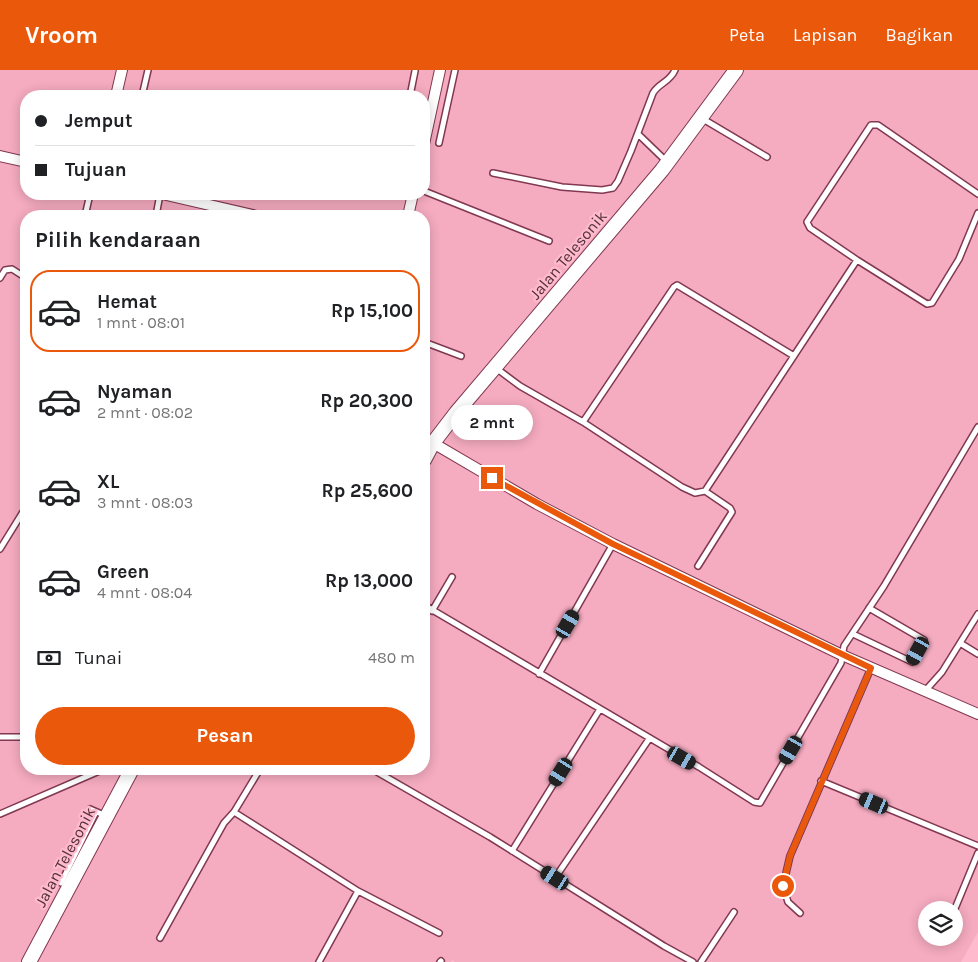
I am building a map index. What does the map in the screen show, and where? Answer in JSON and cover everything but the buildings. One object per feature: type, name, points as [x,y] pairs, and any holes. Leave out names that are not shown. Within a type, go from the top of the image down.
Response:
[{"type":"street","points":[[117,90],[122,70]]},
{"type":"street","points":[[430,106],[440,70]]},
{"type":"street","name":"Jalan Telesonik","points":[[430,439],[496,368],[668,163],[736,70]]},
{"type":"street","points":[[0,156],[20,161]]},
{"type":"street","points":[[186,200],[228,210]]},
{"type":"street","points":[[430,442],[537,504],[613,544],[842,655],[978,714]]},
{"type":"street","name":"Jalan Telesonik","points":[[28,962],[102,814],[128,775]]},
{"type":"lane","points":[[143,90],[148,70]]},
{"type":"lane","points":[[439,143],[455,70]]},
{"type":"lane","points":[[492,174],[562,187],[610,190],[618,181],[638,134],[652,93],[657,86],[669,80],[675,70]]},
{"type":"lane","points":[[411,90],[415,71]]},
{"type":"lane","points":[[701,118],[767,156]]},
{"type":"lane","points":[[978,194],[878,125],[871,125],[808,222],[810,228],[927,304],[932,303],[959,259],[978,213]]},
{"type":"lane","points":[[638,134],[668,163]]},
{"type":"lane","points":[[430,193],[549,241]]},
{"type":"lane","points":[[496,368],[520,386],[583,422],[682,487],[695,493],[705,491],[803,345],[857,260]]},
{"type":"lane","points":[[0,278],[5,270],[10,269],[20,275]]},
{"type":"lane","points":[[583,422],[677,285],[794,356]]},
{"type":"lane","points":[[430,344],[461,356]]},
{"type":"lane","points":[[452,577],[432,610],[754,802],[760,803],[841,663],[844,646],[870,608],[978,427]]},
{"type":"lane","points":[[698,566],[732,512],[730,508],[705,491]]},
{"type":"lane","points":[[0,549],[20,517]]},
{"type":"lane","points":[[539,674],[613,544]]},
{"type":"lane","points":[[853,634],[912,662],[924,640],[870,608]]},
{"type":"lane","points":[[925,691],[942,672],[978,614]]},
{"type":"lane","points":[[960,643],[978,654]]},
{"type":"lane","points":[[800,913],[788,902],[783,886],[790,856],[871,668]]},
{"type":"lane","points":[[512,851],[600,710]]},
{"type":"lane","points":[[0,737],[20,737]]},
{"type":"lane","points":[[555,878],[649,738]]},
{"type":"lane","points":[[0,814],[90,775]]},
{"type":"lane","points":[[160,938],[224,823],[234,812],[256,775]]},
{"type":"lane","points":[[382,775],[512,851],[692,962]]},
{"type":"lane","points":[[821,781],[978,846]]},
{"type":"lane","points":[[61,883],[102,814],[90,809]]},
{"type":"lane","points":[[234,812],[358,891],[439,933]]},
{"type":"lane","points":[[958,901],[978,853]]},
{"type":"lane","points":[[319,962],[358,891]]},
{"type":"lane","points":[[701,962],[734,912]]},
{"type":"shaded area","points":[[0,70],[978,70],[978,932],[961,962],[455,962],[452,960],[451,962],[0,962]]},
{"type":"route","points":[[492,478],[613,544],[871,668],[790,856],[783,886]]}]
